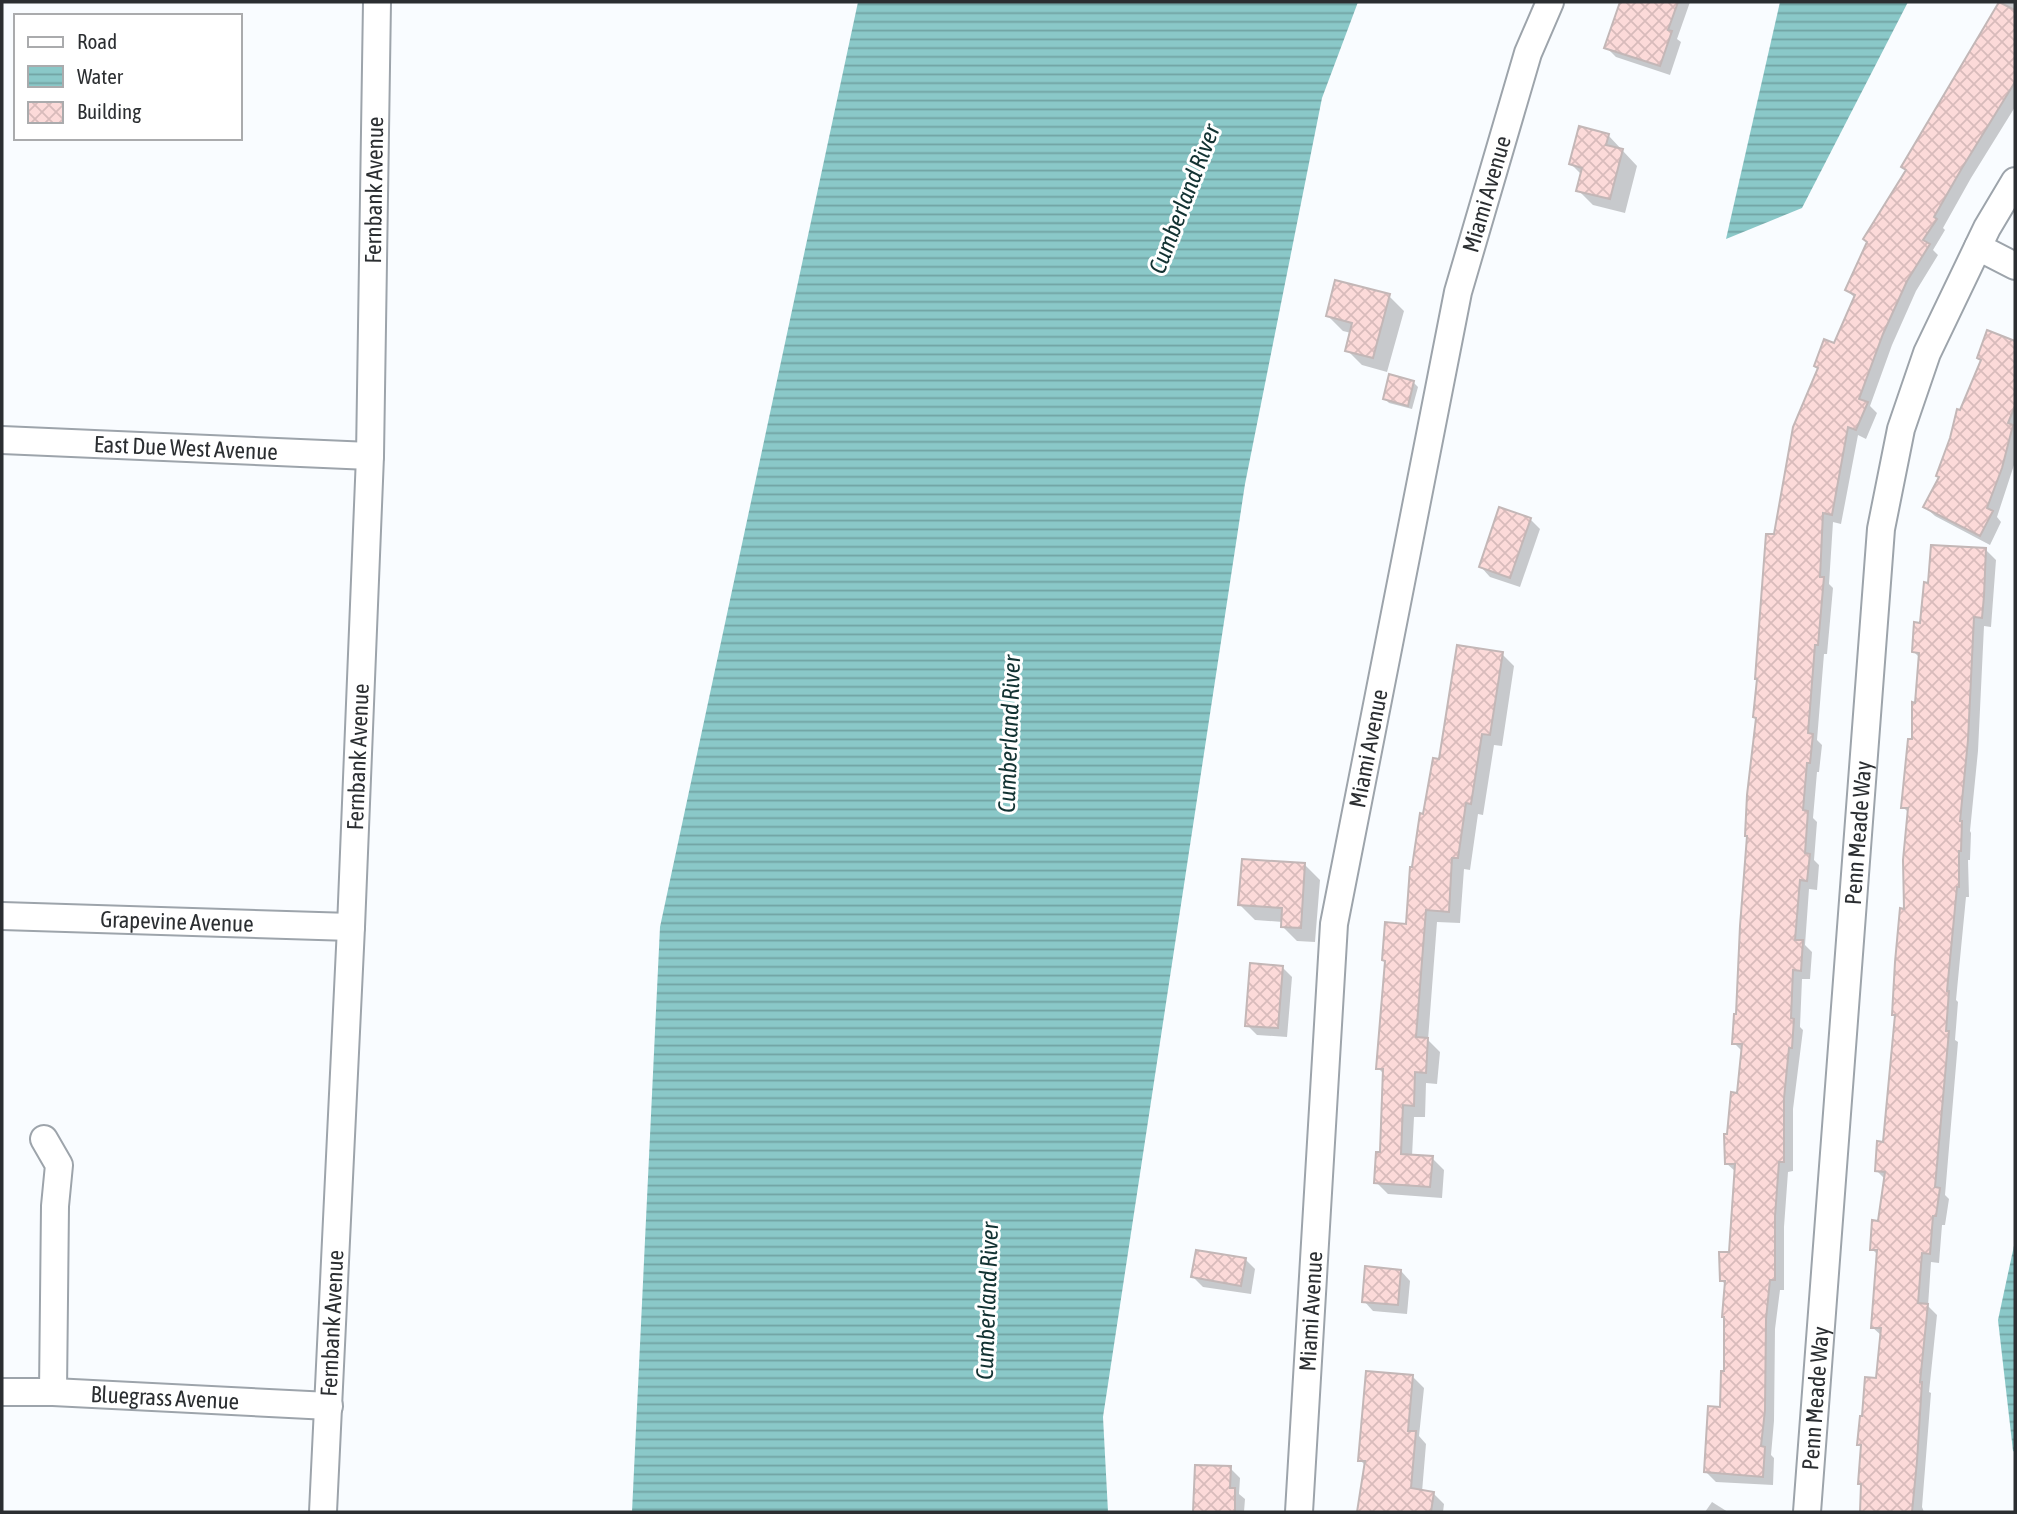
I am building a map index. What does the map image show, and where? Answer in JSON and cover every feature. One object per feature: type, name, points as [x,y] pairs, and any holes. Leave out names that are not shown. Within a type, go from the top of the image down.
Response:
[{"type":"street","name":"Fernbank Avenue","points":[[323,1512],[370,456],[377,2]]},
{"type":"street","name":"Miami Avenue","points":[[1299,1512],[1334,924],[1458,292],[1528,53],[1550,2]]},
{"type":"street","name":"Penn Meade Way","points":[[1807,1512],[1881,529],[1901,429],[1927,353],[1978,247],[2015,181]]},
{"type":"street","points":[[1978,247],[2015,266]]},
{"type":"street","name":"East Due West Avenue","points":[[2,440],[370,456]]},
{"type":"street","name":"Grapevine Avenue","points":[[2,916],[351,926]]},
{"type":"street","points":[[44,1139],[58,1165],[53,1392]]},
{"type":"street","name":"Bluegrass Avenue","points":[[2,1392],[53,1392],[329,1406]]},
{"type":"water","name":"Cumberland River","points":[[858,2],[1358,2],[1322,98],[1245,484],[1103,1417],[1108,1512],[632,1512],[660,927]]},
{"type":"water","points":[[1780,2],[1908,2],[1802,208],[1726,239]]},
{"type":"water","points":[[2015,1241],[2015,1452],[1998,1320]]},
{"type":"building","points":[[1620,2],[1678,2],[1660,66],[1604,48]]},
{"type":"building","points":[[1999,2],[2015,10],[2015,82],[1962,168],[1934,217],[1937,219],[1923,240],[1930,244],[1907,281],[1883,334],[1859,399],[1868,402],[1856,430],[1848,427],[1832,515],[1823,513],[1820,577],[1824,577],[1808,733],[1813,734],[1810,763],[1807,763],[1803,810],[1808,811],[1805,853],[1810,854],[1807,881],[1800,880],[1795,940],[1803,940],[1801,971],[1793,970],[1791,1018],[1794,1019],[1784,1098],[1784,1162],[1779,1162],[1775,1216],[1775,1280],[1770,1280],[1766,1319],[1765,1410],[1761,1446],[1765,1447],[1763,1477],[1704,1472],[1708,1406],[1720,1407],[1721,1371],[1724,1371],[1722,1317],[1725,1281],[1720,1281],[1719,1252],[1729,1252],[1735,1164],[1725,1164],[1724,1134],[1727,1134],[1731,1092],[1737,1093],[1742,1044],[1732,1044],[1747,836],[1747,795],[1756,718],[1753,717],[1755,679],[1766,534],[1774,534],[1793,427],[1818,368],[1814,366],[1824,339],[1834,343],[1855,295],[1845,290],[1867,242],[1863,239],[1906,170],[1901,167]]},
{"type":"building","points":[[1579,126],[1609,134],[1606,145],[1623,149],[1610,199],[1576,191],[1582,168],[1569,164]]},
{"type":"building","points":[[1335,280],[1390,294],[1373,358],[1345,351],[1352,323],[1326,316]]},
{"type":"building","points":[[1987,330],[2015,341],[2015,406],[2008,423],[2013,425],[2002,468],[1987,508],[1993,511],[1980,536],[1923,507],[1939,477],[1936,476],[1957,409],[1960,410],[1981,360],[1977,358]]},
{"type":"building","points":[[1389,374],[1414,381],[1408,406],[1383,399]]},
{"type":"building","points":[[1499,507],[1531,518],[1510,578],[1479,567]]},
{"type":"building","points":[[1931,545],[1986,548],[1984,596],[1982,618],[1974,617],[1968,740],[1960,821],[1959,887],[1947,991],[1946,1031],[1949,1031],[1935,1187],[1940,1188],[1936,1216],[1933,1216],[1930,1254],[1922,1253],[1918,1303],[1928,1304],[1912,1512],[1860,1512],[1861,1484],[1858,1484],[1861,1445],[1857,1445],[1860,1416],[1865,1377],[1876,1378],[1881,1328],[1871,1328],[1877,1250],[1870,1250],[1872,1220],[1878,1221],[1885,1172],[1875,1171],[1877,1141],[1883,1142],[1895,1015],[1892,1015],[1895,962],[1900,908],[1904,909],[1903,860],[1908,808],[1901,808],[1908,739],[1912,739],[1912,702],[1915,703],[1919,653],[1912,652],[1914,622],[1920,623],[1924,582],[1928,583]]},
{"type":"building","points":[[1457,645],[1503,652],[1490,735],[1482,734],[1471,804],[1466,803],[1458,858],[1452,858],[1449,912],[1426,910],[1416,1037],[1428,1038],[1426,1073],[1415,1072],[1414,1106],[1403,1105],[1401,1154],[1433,1156],[1430,1187],[1374,1183],[1376,1152],[1380,1152],[1383,1069],[1376,1069],[1385,961],[1382,960],[1385,922],[1406,924],[1410,867],[1433,758],[1439,759]]},
{"type":"building","points":[[1242,859],[1305,863],[1301,928],[1281,927],[1282,908],[1238,905]]},
{"type":"building","points":[[1250,963],[1283,966],[1278,1028],[1245,1026]]},
{"type":"building","points":[[1196,1250],[1246,1258],[1241,1286],[1191,1277]]},
{"type":"building","points":[[1365,1266],[1401,1270],[1398,1305],[1362,1302]]},
{"type":"building","points":[[1366,1371],[1413,1375],[1408,1431],[1416,1431],[1411,1488],[1434,1492],[1431,1512],[1357,1512],[1365,1461],[1358,1461]]},
{"type":"building","points":[[1195,1465],[1231,1466],[1230,1488],[1235,1488],[1235,1512],[1193,1512]]}]
